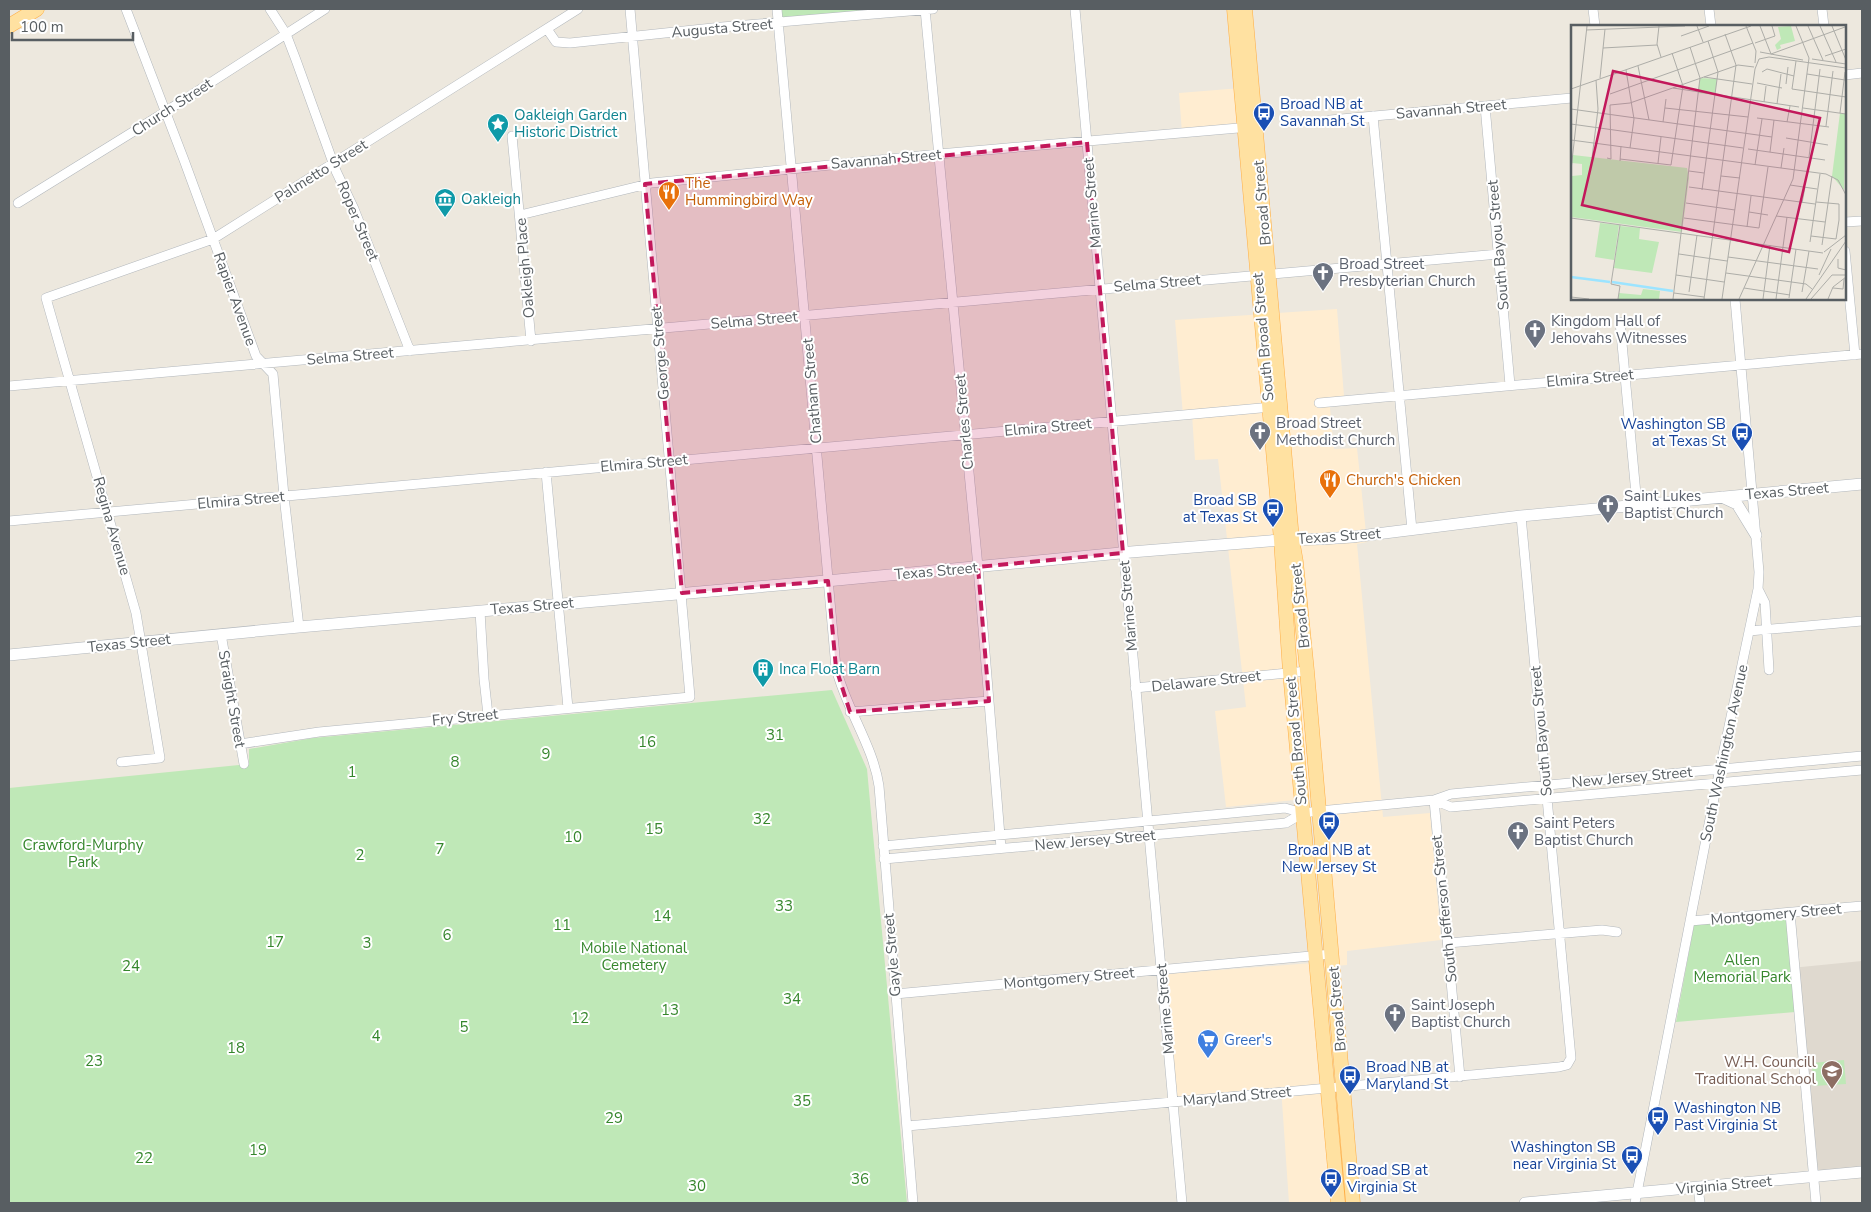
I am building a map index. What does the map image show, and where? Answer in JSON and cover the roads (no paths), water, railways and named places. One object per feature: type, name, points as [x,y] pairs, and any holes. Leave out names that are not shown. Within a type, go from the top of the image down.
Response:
[{"type":"main road","points":[[9,26],[37,9]]},
{"type":"main road","points":[[1234,9],[1250,127]]},
{"type":"main road","name":"Broad Street","points":[[1245,9],[1250,127],[1286,540],[1296,562],[1354,1203]]},
{"type":"main road","name":"South Broad Street","points":[[1286,540],[1290,672],[1338,1203]]},
{"type":"street","name":"Rapier Avenue","points":[[126,9],[256,356],[273,374],[284,496],[299,627]]},
{"type":"street","name":"Roper Street","points":[[270,9],[286,34],[333,163],[357,216],[410,351]]},
{"type":"street","name":"Church Street","points":[[18,203],[165,112],[325,9]]},
{"type":"street","name":"Palmetto Street","points":[[46,298],[213,239],[578,9]]},
{"type":"street","name":"George Street","points":[[630,9],[690,697]]},
{"type":"street","name":"Chatham Street","points":[[777,9],[836,668],[850,712]]},
{"type":"street","name":"Charles Street","points":[[925,9],[978,567],[1001,848]]},
{"type":"street","name":"Augusta Street","points":[[547,29],[556,42],[563,43],[933,9]]},
{"type":"street","name":"Marine Street","points":[[1075,9],[1182,1203]]},
{"type":"street","points":[[1594,9],[1595,25]]},
{"type":"street","points":[[1709,9],[1711,25]]},
{"type":"street","points":[[1822,9],[1824,25]]},
{"type":"street","points":[[1846,75],[1862,73]]},
{"type":"street","name":"Savannah Street","points":[[1330,120],[1571,98]]},
{"type":"street","name":"South Bayou Street","points":[[1485,106],[1510,385]]},
{"type":"street","points":[[1373,116],[1412,530]]},
{"type":"street","name":"Savannah Street","points":[[520,215],[645,184],[939,154],[1250,127]]},
{"type":"street","name":"Oakleigh Place","points":[[512,136],[531,341]]},
{"type":"street","points":[[1846,222],[1862,221]]},
{"type":"street","name":"Selma Street","points":[[9,386],[1499,254]]},
{"type":"street","points":[[1846,258],[1859,354]]},
{"type":"street","name":"Regina Avenue","points":[[46,298],[136,614],[160,758],[121,762]]},
{"type":"street","name":"South Washington Avenue","points":[[1637,1198],[1717,783],[1758,589],[1759,572],[1736,300]]},
{"type":"street","points":[[1620,322],[1637,505]]},
{"type":"street","name":"Elmira Street","points":[[1318,403],[1859,354]]},
{"type":"street","name":"Elmira Street","points":[[9,521],[1274,406]]},
{"type":"street","points":[[546,472],[568,708]]},
{"type":"street","name":"Texas Street","points":[[9,655],[221,634],[828,581],[1123,553],[1286,540],[1321,540],[1521,516],[1862,484]]},
{"type":"street","points":[[1722,497],[1737,504],[1756,535]]},
{"type":"street","name":"South Bayou Street","points":[[1521,516],[1571,1058],[1567,1065]]},
{"type":"street","points":[[1758,589],[1765,603],[1769,670]]},
{"type":"street","points":[[480,611],[488,715]]},
{"type":"street","points":[[1749,631],[1862,621]]},
{"type":"street","name":"Straight Street","points":[[221,634],[244,764]]},
{"type":"street","name":"Delaware Street","points":[[1135,688],[1307,671]]},
{"type":"street","name":"Fry Street","points":[[240,744],[319,732],[690,697]]},
{"type":"street","points":[[850,712],[989,701]]},
{"type":"street","name":"Gayle Street","points":[[850,712],[876,769],[913,1203]]},
{"type":"street","points":[[1296,730],[1312,729]]},
{"type":"street","name":"New Jersey Street","points":[[883,846],[1285,808],[1303,812],[1319,811],[1434,800],[1451,794],[1862,756]]},
{"type":"street","points":[[1781,764],[1782,777]]},
{"type":"street","name":"New Jersey Street","points":[[1434,800],[1451,807],[1862,770]]},
{"type":"street","points":[[1666,774],[1667,787]]},
{"type":"street","name":"South Jefferson Street","points":[[1434,800],[1460,1076]]},
{"type":"street","name":"New Jersey Street","points":[[884,859],[1286,823],[1303,812]]},
{"type":"street","name":"Montgomery Street","points":[[1690,921],[1862,906]]},
{"type":"street","points":[[1790,913],[1816,1203]]},
{"type":"street","points":[[1448,943],[1602,930],[1617,932]]},
{"type":"street","name":"Montgomery Street","points":[[895,994],[1332,954]]},
{"type":"street","name":"Maryland Street","points":[[907,1126],[1567,1065]]},
{"type":"street","name":"Virginia Street","points":[[1525,1203],[1637,1198],[1698,1187],[1862,1172]]},
{"type":"street","points":[[1698,1187],[1700,1203]]},
{"type":"place","name":"Broad NB at Savannah St","points":[[1264,132]]},
{"type":"place","name":"Oakleigh Garden Historic District","points":[[498,143]]},
{"type":"place","name":"The Hummingbird Way","points":[[669,211]]},
{"type":"place","name":"Oakleigh","points":[[445,218]]},
{"type":"place","name":"Broad Street Presbyterian Church","points":[[1323,292]]},
{"type":"place","name":"Kingdom Hall of Jehovahs Witnesses","points":[[1535,349]]},
{"type":"place","name":"Broad Street Methodist Church","points":[[1260,451]]},
{"type":"place","name":"Washington SB at Texas St","points":[[1742,452]]},
{"type":"place","name":"Church's Chicken","points":[[1330,499]]},
{"type":"place","name":"Saint Lukes Baptist Church","points":[[1608,524]]},
{"type":"place","name":"Broad SB at Texas St","points":[[1273,528]]},
{"type":"place","name":"Inca Float Barn","points":[[763,688]]},
{"type":"place","name":"Broad NB at New Jersey St","points":[[1329,841]]},
{"type":"place","name":"Saint Peters Baptist Church","points":[[1518,851]]},
{"type":"place","name":"Saint Joseph Baptist Church","points":[[1395,1033]]},
{"type":"place","name":"Greer's","points":[[1208,1059]]},
{"type":"place","name":"W.H. Councill Traditional School","points":[[1832,1090]]},
{"type":"place","name":"Broad NB at Maryland St","points":[[1350,1095]]},
{"type":"place","name":"Washington NB Past Virginia St","points":[[1658,1136]]},
{"type":"place","name":"Washington SB near Virginia St","points":[[1632,1175]]},
{"type":"place","name":"Broad SB at Virginia St","points":[[1331,1198]]},
{"type":"park label","name":"31","points":[[775,735]]},
{"type":"park label","name":"16","points":[[647,742]]},
{"type":"park label","name":"9","points":[[546,754]]},
{"type":"park label","name":"8","points":[[455,762]]},
{"type":"park label","name":"1","points":[[352,772]]},
{"type":"park label","name":"32","points":[[762,819]]},
{"type":"park label","name":"15","points":[[654,829]]},
{"type":"park label","name":"10","points":[[573,837]]},
{"type":"park label","name":"7","points":[[440,849]]},
{"type":"park label","name":"Crawford-Murphy Park","points":[[83,854]]},
{"type":"park label","name":"2","points":[[360,855]]},
{"type":"park label","name":"33","points":[[784,906]]},
{"type":"park label","name":"14","points":[[662,916]]},
{"type":"park label","name":"11","points":[[562,925]]},
{"type":"park label","name":"6","points":[[447,935]]},
{"type":"park label","name":"17","points":[[275,942]]},
{"type":"park label","name":"3","points":[[367,943]]},
{"type":"park label","name":"Mobile National Cemetery","points":[[634,956]]},
{"type":"park label","name":"24","points":[[131,966]]},
{"type":"park label","name":"Allen Memorial Park","points":[[1742,968]]},
{"type":"park label","name":"34","points":[[792,999]]},
{"type":"park label","name":"13","points":[[670,1010]]},
{"type":"park label","name":"12","points":[[580,1018]]},
{"type":"park label","name":"5","points":[[464,1027]]},
{"type":"park label","name":"4","points":[[376,1036]]},
{"type":"park label","name":"18","points":[[236,1048]]},
{"type":"park label","name":"23","points":[[94,1061]]},
{"type":"park label","name":"35","points":[[802,1101]]},
{"type":"park label","name":"29","points":[[614,1118]]},
{"type":"park label","name":"19","points":[[258,1150]]},
{"type":"park label","name":"22","points":[[144,1158]]},
{"type":"park label","name":"36","points":[[860,1179]]},
{"type":"park label","name":"30","points":[[697,1186]]}]
